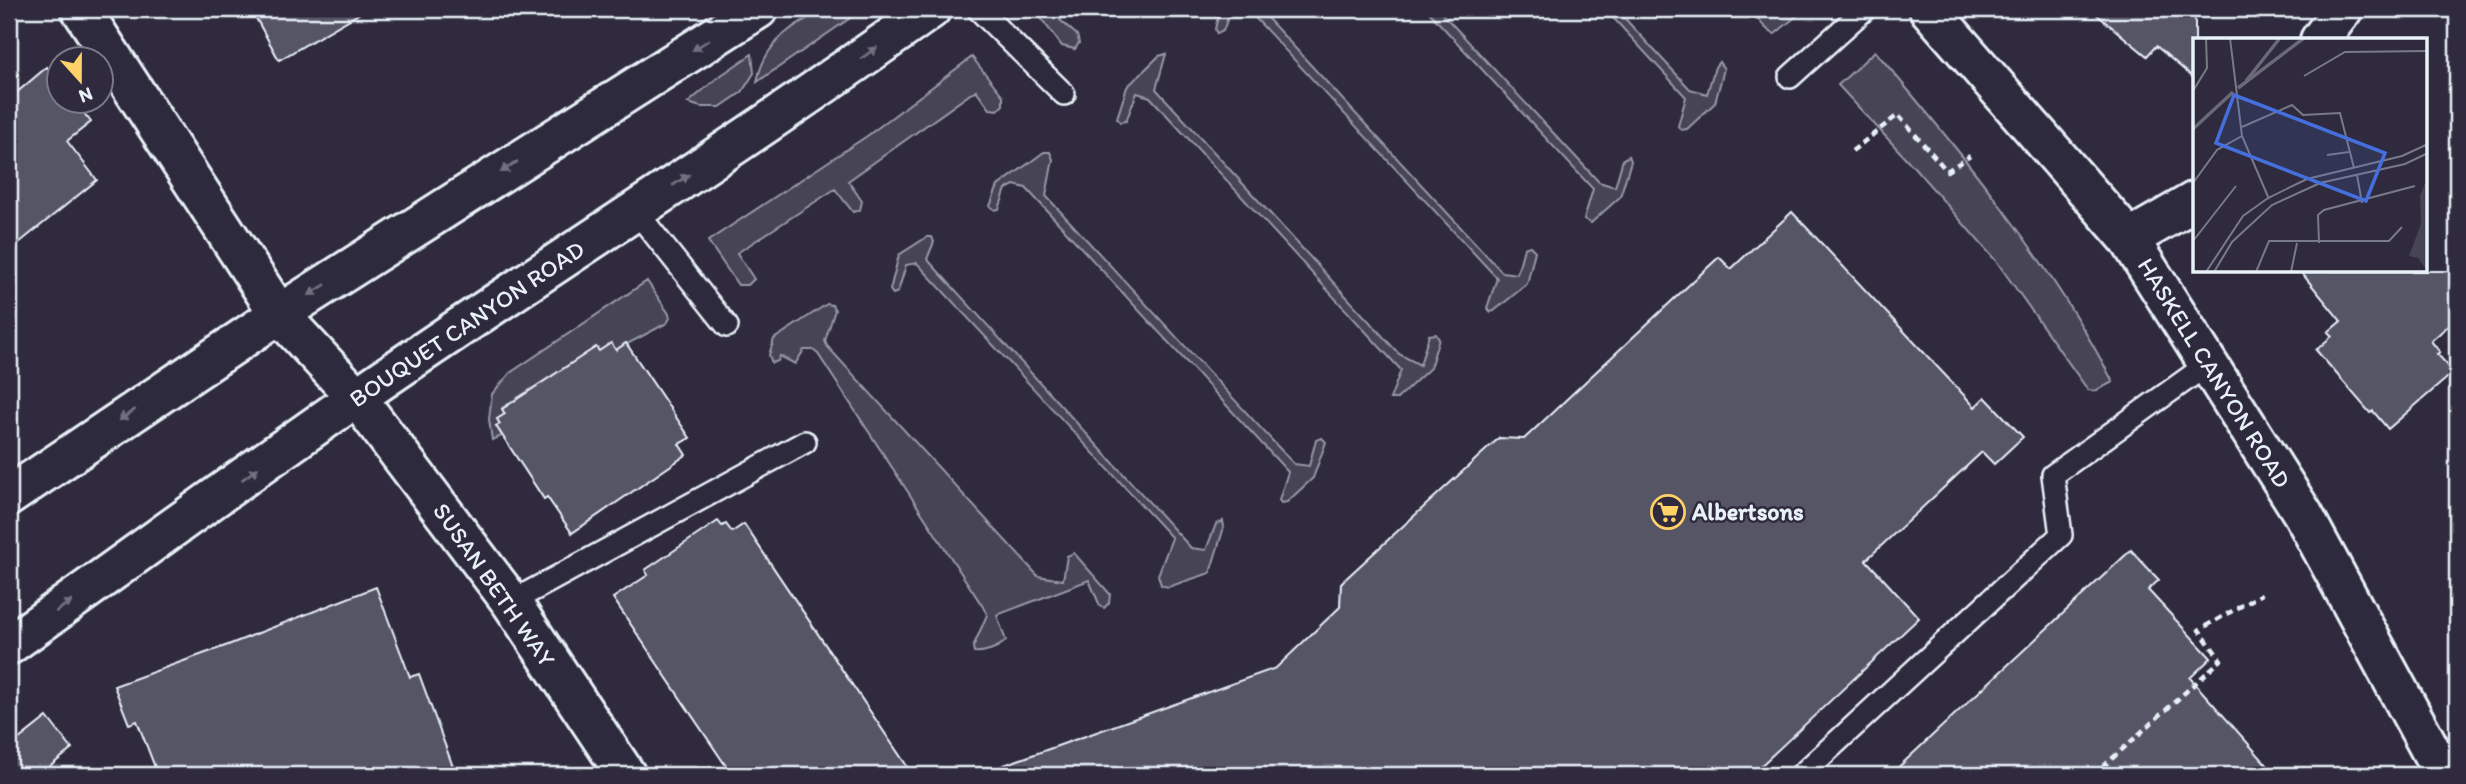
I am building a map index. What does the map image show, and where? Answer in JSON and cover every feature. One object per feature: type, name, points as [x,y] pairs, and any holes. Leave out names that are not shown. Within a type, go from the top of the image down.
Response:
[{"type":"main road","points":[[81,9],[279,314]]},
{"type":"main road","points":[[9,496],[279,314],[758,9]]},
{"type":"main road","name":"BOUQUET CANYON ROAD","points":[[9,645],[357,398],[820,89],[930,9]]},
{"type":"main road","name":"HASKELL CANYON ROAD","points":[[1929,9],[2129,239],[2304,514],[2445,775]]},
{"type":"main road","points":[[2321,38],[2343,9]]},
{"type":"main road","points":[[2129,239],[2193,202]]},
{"type":"main road","name":"SUSAN BETH WAY","points":[[279,314],[357,398],[511,602],[626,775]]},
{"type":"lane","points":[[978,9],[1064,94]]},
{"type":"lane","points":[[1790,77],[1865,9]]},
{"type":"lane","points":[[635,210],[727,326]]},
{"type":"lane","points":[[1801,775],[2061,535],[2053,475],[2208,364]]},
{"type":"lane","points":[[511,602],[805,442]]},
{"type":"path","points":[[1853,151],[1898,115],[1947,171],[1970,156]]},
{"type":"path","points":[[2094,775],[2221,660],[2199,630],[2262,594]]},
{"type":"shaded area","points":[[832,9],[859,12],[757,82],[774,44],[794,26]]},
{"type":"shaded area","points":[[1034,9],[1073,9],[1060,20],[1077,35],[1079,43],[1075,49],[1062,46]]},
{"type":"shaded area","points":[[1220,9],[1231,9],[1223,31],[1217,34],[1215,29]]},
{"type":"shaded area","points":[[1247,9],[1259,9],[1502,272],[1517,274],[1524,248],[1530,246],[1535,251],[1527,284],[1490,312],[1487,308],[1497,278]]},
{"type":"shaded area","points":[[1426,9],[1438,9],[1599,182],[1615,187],[1623,159],[1629,156],[1631,161],[1620,197],[1591,223],[1584,219],[1593,189]]},
{"type":"shaded area","points":[[1605,9],[1616,9],[1690,89],[1707,94],[1719,62],[1724,69],[1715,103],[1687,129],[1681,130],[1678,126],[1686,97]]},
{"type":"shaded area","points":[[1754,9],[1805,9],[1775,34],[1763,25],[1753,12]]},
{"type":"shaded area","points":[[1875,51],[1972,169],[2033,251],[2062,294],[2113,382],[2095,391],[2088,390],[1997,262],[1838,85]]},
{"type":"shaded area","points":[[752,54],[754,73],[742,92],[720,107],[701,107],[688,103],[717,78]]},
{"type":"shaded area","points":[[1166,54],[1156,89],[1399,354],[1420,365],[1429,335],[1436,334],[1439,339],[1430,368],[1397,399],[1390,399],[1401,370],[1150,97],[1137,93],[1126,121],[1120,122],[1117,118],[1127,87],[1159,56]]},
{"type":"shaded area","points":[[972,57],[1003,96],[1003,105],[998,110],[990,109],[976,90],[848,181],[862,201],[860,210],[853,212],[835,189],[737,253],[754,279],[748,285],[738,285],[708,241],[867,136]]},
{"type":"shaded area","points":[[1044,152],[1050,152],[1053,159],[1046,196],[1294,464],[1309,466],[1316,440],[1322,438],[1326,442],[1313,478],[1287,502],[1281,503],[1279,500],[1288,472],[1026,188],[1014,185],[1006,189],[999,209],[995,210],[990,206],[998,186]]},
{"type":"shaded area","points":[[927,237],[932,237],[934,242],[927,259],[1191,548],[1206,550],[1216,524],[1223,521],[1224,527],[1210,573],[1168,587],[1161,585],[1158,575],[1172,538],[917,263],[906,265],[898,292],[893,294],[890,290],[899,255]]},
{"type":"shaded area","points":[[647,281],[669,314],[667,323],[616,350],[611,343],[599,351],[596,347],[502,408],[505,414],[497,419],[500,424],[496,426],[502,436],[492,440],[489,419],[492,394],[510,373]]},
{"type":"shaded area","points":[[827,304],[832,305],[835,310],[825,341],[827,346],[1038,576],[1063,580],[1067,556],[1074,553],[1110,594],[1109,603],[1104,608],[1100,606],[1089,580],[997,615],[1006,641],[991,650],[974,652],[973,647],[987,615],[985,610],[818,354],[813,350],[804,350],[795,364],[780,356],[778,361],[772,363],[769,355],[774,339]]},
{"type":"building","points":[[251,9],[367,9],[279,60]]},
{"type":"building","points":[[2090,9],[2195,9],[2193,77],[2156,46],[2147,56]]},
{"type":"building","points":[[46,68],[46,116],[86,116],[91,122],[67,141],[97,180],[9,251],[9,99]]},
{"type":"building","name":"Albertsons","points":[[1792,212],[1975,407],[1985,397],[2023,437],[1994,464],[1982,452],[1866,560],[1919,618],[1751,775],[991,775],[990,770],[1276,668],[1340,607],[1341,583],[1499,438],[1524,439],[1719,257],[1731,269]]},
{"type":"building","points":[[2457,271],[2457,318],[2431,341],[2440,352],[2437,354],[2454,372],[2388,429],[2373,411],[2370,413],[2316,350],[2332,336],[2328,332],[2341,321],[2302,273]]},
{"type":"building","points":[[611,343],[616,350],[626,343],[690,438],[679,444],[686,455],[572,533],[547,497],[544,499],[496,426],[500,424],[497,419],[505,414],[502,409],[596,347],[599,351]]},
{"type":"building","points":[[718,521],[722,526],[726,524],[732,532],[744,524],[913,775],[732,775],[613,598],[648,575],[645,570]]},
{"type":"building","points":[[2131,550],[2159,580],[2148,590],[2211,658],[2190,678],[2276,775],[1890,775]]},
{"type":"building","points":[[376,587],[410,677],[419,674],[456,775],[158,775],[137,721],[129,724],[114,686]]},
{"type":"building","points":[[47,717],[72,749],[39,775],[9,775],[9,747]]},
{"type":"place","name":"Albertsons","points":[[1668,512]]}]
